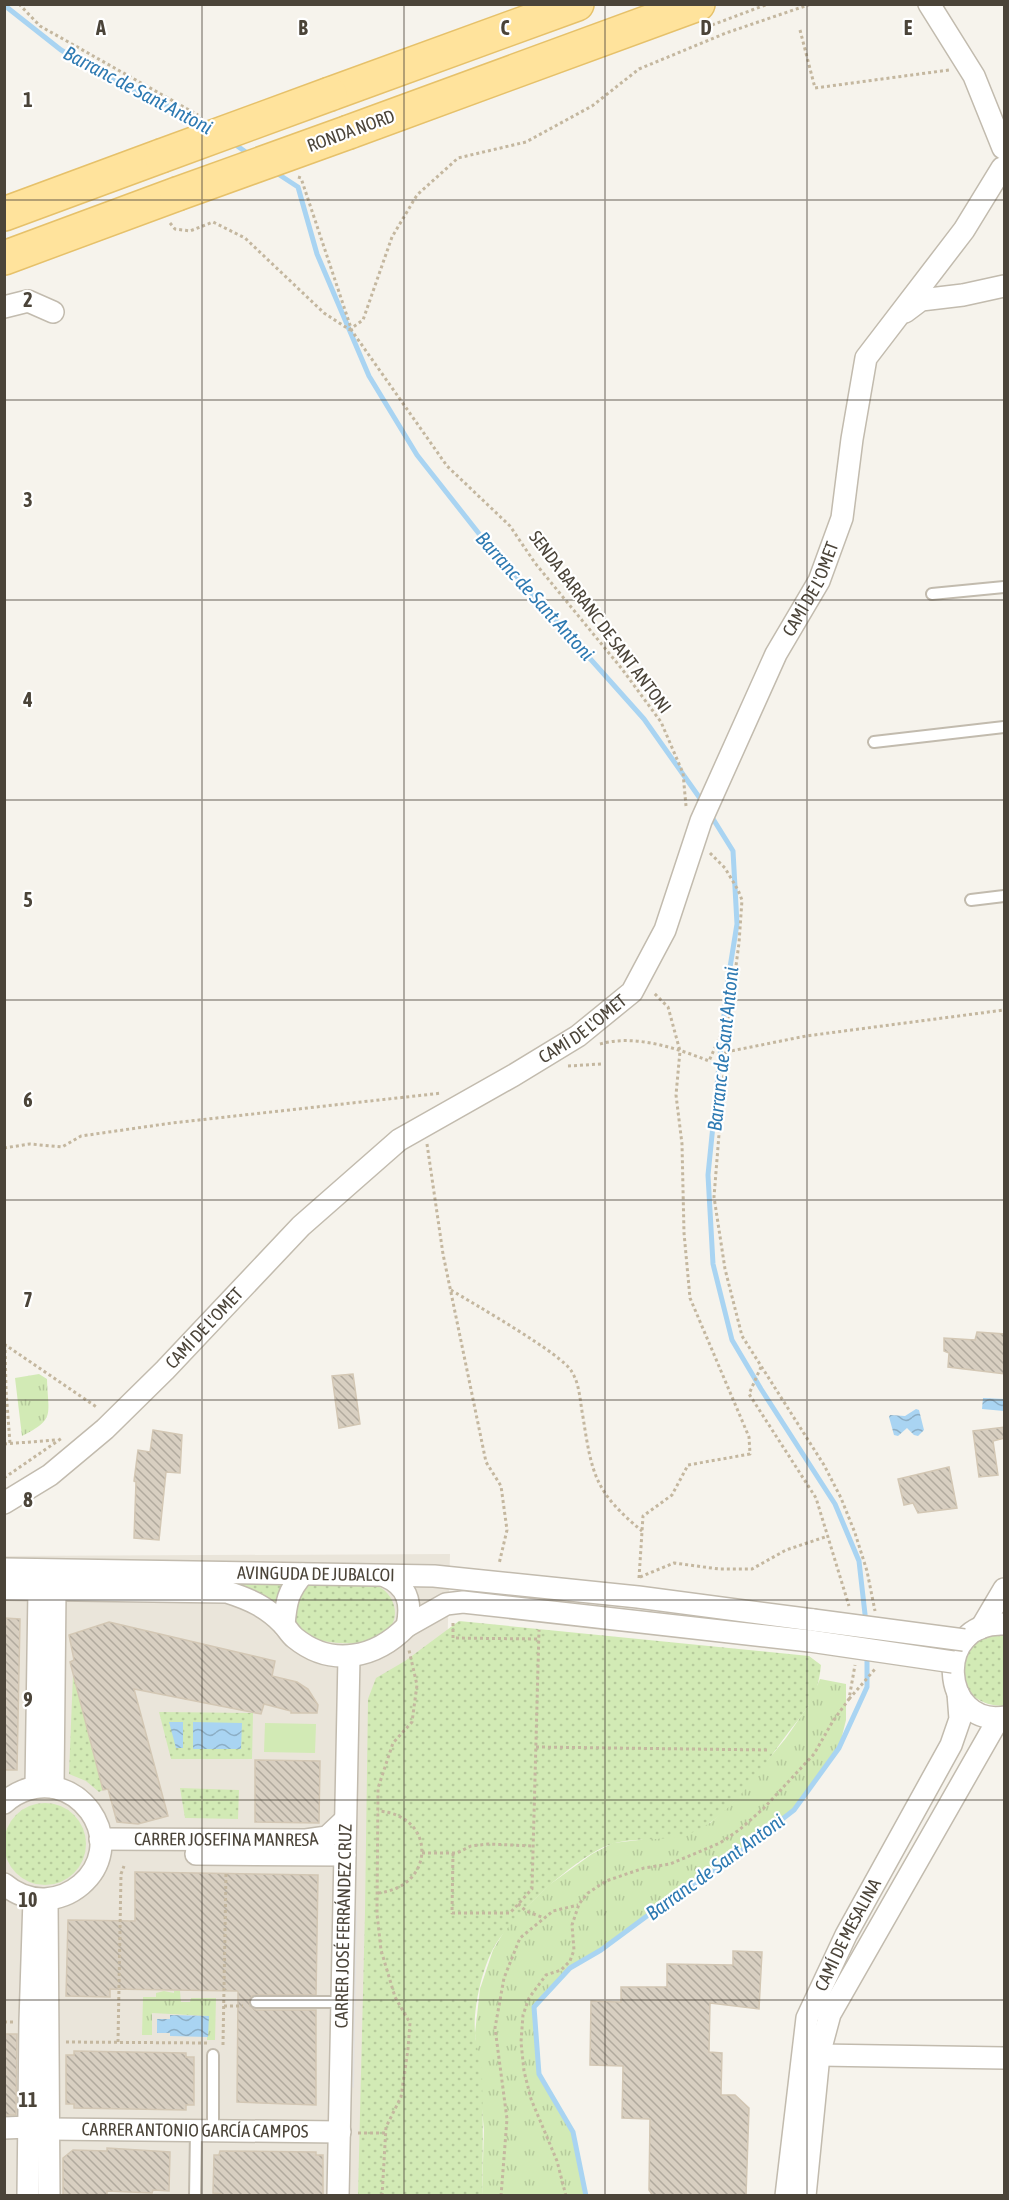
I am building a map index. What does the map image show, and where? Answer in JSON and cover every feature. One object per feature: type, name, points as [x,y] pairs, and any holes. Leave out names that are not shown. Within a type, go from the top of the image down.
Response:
[{"type":"main road","points":[[4,214],[577,4]]},
{"type":"main road","name":"RONDA NORD","points":[[4,258],[173,208],[349,132],[698,4]]},
{"type":"street","points":[[929,4],[974,76],[1003,159]]},
{"type":"street","name":"CAMÍ DE L'OMET","points":[[4,1503],[50,1475],[115,1419],[165,1370],[302,1226],[399,1140],[578,1036],[632,992],[665,930],[698,830],[776,654],[819,581],[842,518],[852,439],[866,358],[964,230],[1003,159]]},
{"type":"street","name":"CAMÍ DE L'OMET","points":[[892,322],[921,300],[963,295],[1005,286]]},
{"type":"street","points":[[4,308],[28,301],[53,312]]},
{"type":"street","name":"AVINGUDA DE JUBALCOI","points":[[5,1574],[385,1576],[396,1581],[405,1589],[410,1607],[407,1626]]},
{"type":"street","name":"AVINGUDA DE JUBALCOI","points":[[5,1574],[47,1590],[227,1592],[267,1609],[303,1643],[324,1653],[349,1657]]},
{"type":"street","points":[[284,1625],[286,1604],[292,1587],[303,1574]]},
{"type":"street","points":[[385,1576],[434,1576],[497,1581],[813,1620],[972,1634],[995,1624],[1005,1624]]},
{"type":"street","points":[[349,1657],[369,1651],[446,1604],[463,1602],[810,1641],[953,1662],[959,1647],[972,1634],[1005,1588]]},
{"type":"street","points":[[44,1787],[47,1590]]},
{"type":"street","name":"CARRER JOSÉ FERRÁNDEZ CRUZ","points":[[339,2196],[345,2133],[342,2002],[349,1657]]},
{"type":"street","name":"CAMÍ DE MESALINA","points":[[786,2196],[807,2018],[846,1935],[951,1745],[960,1719],[958,1694],[953,1678],[953,1662]]},
{"type":"street","points":[[805,2196],[819,2055],[830,2014],[845,1984],[1002,1717],[982,1715],[968,1706],[958,1694]]},
{"type":"street","points":[[4,1803],[21,1791],[44,1787],[75,1796],[86,1805],[93,1816],[100,1845],[90,1876],[81,1886],[66,1895],[40,1899],[17,1893],[4,1884]]},
{"type":"street","name":"CARRER JOSEFINA MANRESA","points":[[100,1845],[306,1840],[327,1837],[344,1821]]},
{"type":"street","name":"CARRER JOSEFINA MANRESA","points":[[100,1845],[345,1855]]},
{"type":"street","points":[[305,1855],[333,1868],[344,1881]]},
{"type":"street","points":[[40,1899],[30,2022],[39,2128],[49,2196]]},
{"type":"street","points":[[819,2055],[1005,2058]]},
{"type":"street","name":"CARRER ANTONIO GARCÍA CAMPOS","points":[[4,2128],[345,2133]]},
{"type":"street","points":[[28,2196],[39,2128]]},
{"type":"lane","points":[[932,594],[1005,587]]},
{"type":"lane","points":[[874,742],[1005,727]]},
{"type":"lane","points":[[971,900],[1005,896]]},
{"type":"lane","points":[[256,2002],[342,2002]]},
{"type":"lane","points":[[195,2196],[218,2055]]},
{"type":"path","points":[[20,4],[40,26],[205,119]]},
{"type":"path","points":[[173,208],[175,229],[190,231],[213,222],[245,238],[324,314],[351,330],[363,320],[392,237],[417,195],[458,158],[526,142],[592,106],[639,69],[726,33],[811,4]]},
{"type":"path","points":[[800,30],[815,88],[968,68]]},
{"type":"path","name":"SENDA BARRANC DE SANT ANTONI","points":[[292,172],[301,178],[351,330],[447,466],[510,526],[535,563],[622,669],[660,722],[683,773],[687,817],[725,868],[738,890],[742,900],[739,943],[729,1017],[714,1197],[725,1269],[742,1336],[824,1466],[841,1498],[867,1571],[876,1616]]},
{"type":"path","points":[[638,1584],[643,1516],[672,1495],[688,1466],[750,1454],[749,1437],[690,1298],[684,1233],[682,1144],[676,1095],[680,1051],[668,1007],[639,979]]},
{"type":"path","points":[[726,1052],[806,1036],[1005,1010]]},
{"type":"path","points":[[594,1047],[603,1043],[630,1040],[680,1051],[709,1061],[729,1017]]},
{"type":"path","points":[[4,1148],[30,1144],[62,1147],[81,1136],[172,1123],[445,1093]]},
{"type":"path","points":[[424,1126],[450,1290],[486,1462],[501,1486],[507,1530],[497,1581]]},
{"type":"path","points":[[450,1290],[549,1352],[572,1371],[578,1388],[590,1458],[597,1482],[624,1516],[642,1531]]},
{"type":"path","points":[[5,1344],[115,1419]]},
{"type":"path","points":[[5,1344],[10,1443]]},
{"type":"path","points":[[761,1366],[749,1394],[816,1498],[850,1607]]},
{"type":"path","points":[[4,1444],[59,1440]]},
{"type":"path","points":[[639,1578],[674,1563],[719,1569],[752,1569],[786,1550],[828,1536]]},
{"type":"path","points":[[453,1618],[453,1638],[539,1639]]},
{"type":"path","points":[[453,1853],[452,1913],[510,1913],[532,1889],[540,1623]]},
{"type":"path","points":[[382,2196],[386,2127],[401,2097],[410,2023],[395,1997],[381,1950],[377,1914],[378,1788],[393,1743],[412,1722],[417,1685],[409,1650]]},
{"type":"path","points":[[849,1699],[856,1659]]},
{"type":"path","points":[[566,2196],[557,2161],[531,2099],[524,2071],[521,2042],[523,2015],[529,1998],[546,1975],[561,1970],[570,1961],[574,1950],[572,1925],[579,1904],[588,1893],[606,1881],[644,1868],[670,1864],[720,1843],[739,1830],[764,1809],[814,1754],[849,1699],[876,1670],[877,1659]]},
{"type":"path","points":[[536,1747],[768,1750]]},
{"type":"path","points":[[378,1811],[390,1812],[411,1823],[419,1836],[422,1853],[420,1864],[412,1878],[403,1886],[392,1891],[378,1893]]},
{"type":"path","points":[[422,1853],[453,1853],[471,1846],[488,1844],[533,1846]]},
{"type":"path","points":[[118,2042],[121,1874],[124,1866]]},
{"type":"path","points":[[218,2055],[224,2044],[226,1867]]},
{"type":"path","points":[[518,1904],[526,1911],[544,1918]]},
{"type":"path","points":[[501,2196],[507,2119],[495,2028],[504,1978],[520,1938],[553,1911],[579,1904]]},
{"type":"path","points":[[58,2041],[224,2044]]},
{"type":"path","points":[[345,2133],[386,2133]]},
{"type":"shaded area","points":[[450,1554],[431,2195],[5,2195],[4,1556]]},
{"type":"shaded area","points":[[344,1904],[357,1911],[354,2088],[341,2079]]},
{"type":"green space","points":[[39,1374],[47,1379],[48,1415],[40,1425],[22,1436],[15,1378]]},
{"type":"green space","points":[[101,1580],[287,1583],[278,1610]]},
{"type":"green space","points":[[311,1583],[362,1583],[382,1588],[388,1593],[394,1606],[394,1621],[391,1627],[378,1637],[355,1643],[330,1642],[303,1633],[294,1621],[296,1599],[300,1590]]},
{"type":"green space","points":[[459,1621],[809,1656],[821,1665],[820,1673],[812,1700],[806,1710],[757,1775],[719,1816],[705,1826],[682,1836],[624,1841],[601,1849],[547,1887],[501,1936],[485,1967],[475,2012],[475,2033],[482,2077],[482,2195],[358,2195],[368,1699],[376,1678],[405,1661]]},
{"type":"green space","points":[[1004,1631],[1004,1706],[988,1704],[971,1693],[964,1680],[962,1658],[975,1638]]},
{"type":"green space","points":[[73,1674],[103,1790],[99,1792],[86,1781],[69,1774]]},
{"type":"green space","points":[[820,1679],[846,1684],[846,1720],[839,1748],[794,1810],[726,1863],[651,1913],[601,1950],[570,1968],[534,2007],[539,2074],[573,2132],[586,2195],[482,2195],[484,2130],[475,2033],[480,1989],[493,1950],[508,1925],[549,1885],[592,1854],[613,1843],[639,1840],[710,1823],[733,1802],[786,1738],[808,1706]]},
{"type":"green space","points":[[159,1712],[253,1713],[252,1759],[171,1759]]},
{"type":"green space","points":[[265,1723],[316,1724],[315,1753],[264,1752]]},
{"type":"green space","points":[[180,1788],[239,1790],[238,1819],[185,1818]]},
{"type":"green space","points":[[45,1803],[61,1806],[74,1815],[83,1828],[86,1844],[83,1860],[74,1873],[61,1882],[45,1885],[29,1882],[16,1873],[7,1860],[4,1844],[7,1828],[16,1815],[29,1806]]},
{"type":"green space","points":[[164,1991],[174,1993],[174,1991],[180,1991],[181,2002],[190,2002],[191,1998],[216,1998],[215,2040],[207,2040],[208,2016],[152,2013],[152,2035],[142,2035],[143,1997],[156,1997],[156,1993]]},
{"type":"water","points":[[983,1398],[1004,1399],[1004,1411],[982,1409]]},
{"type":"water","points":[[916,1409],[919,1410],[924,1430],[918,1436],[907,1428],[898,1436],[894,1435],[890,1415],[905,1416]]},
{"type":"water","points":[[169,1722],[183,1722],[183,1748],[176,1748]]},
{"type":"water","points":[[193,1722],[242,1723],[241,1749],[193,1749]]},
{"type":"water","points":[[170,2015],[209,2016],[208,2037],[170,2036],[170,2033],[157,2033],[157,2019],[170,2019]]},
{"type":"building","points":[[977,1332],[1005,1334],[1005,1374],[948,1367],[949,1353],[944,1351],[944,1338],[975,1340]]},
{"type":"building","points":[[353,1374],[360,1424],[339,1428],[332,1376]]},
{"type":"building","points":[[1005,1427],[1005,1438],[993,1441],[998,1475],[979,1477],[973,1431]]},
{"type":"building","points":[[153,1430],[182,1435],[180,1473],[166,1472],[159,1540],[134,1538],[136,1482],[134,1481],[138,1450],[150,1452]]},
{"type":"building","points":[[949,1467],[957,1508],[918,1513],[913,1503],[904,1505],[898,1479]]},
{"type":"building","points":[[4,1618],[20,1619],[17,1770],[4,1770]]},
{"type":"building","points":[[109,1622],[275,1661],[272,1676],[297,1682],[308,1689],[318,1705],[317,1713],[291,1713],[291,1711],[264,1704],[261,1714],[134,1689],[168,1816],[138,1824],[117,1822],[108,1789],[103,1790],[70,1662],[74,1660],[69,1635]]},
{"type":"building","points":[[255,1760],[320,1761],[319,1823],[255,1822]]},
{"type":"building","points":[[135,1872],[318,1875],[316,1995],[256,1995],[252,1996],[249,2001],[250,2006],[256,2010],[316,2010],[316,2105],[237,2102],[237,1991],[110,1989],[110,1997],[66,1996],[68,1920],[135,1921]]},
{"type":"building","points":[[733,1951],[762,1952],[759,2009],[710,2003],[709,2052],[722,2053],[721,2095],[735,2095],[749,2108],[746,2196],[653,2196],[649,2190],[650,2119],[622,2118],[623,2066],[590,2065],[591,2001],[621,2002],[621,1987],[667,1987],[667,1964],[733,1965]]},
{"type":"building","points":[[4,2034],[17,2034],[16,2115],[4,2115]]},
{"type":"building","points":[[74,2051],[186,2053],[186,2057],[194,2057],[194,2105],[186,2105],[186,2110],[74,2108],[74,2104],[66,2104],[66,2055],[74,2055]]},
{"type":"building","points":[[107,2148],[170,2152],[169,2191],[153,2190],[152,2193],[107,2191],[107,2196],[63,2196],[63,2158],[73,2150],[107,2151]]},
{"type":"building","points":[[220,2151],[316,2152],[316,2155],[323,2155],[323,2196],[221,2196],[221,2194],[213,2193],[214,2155],[219,2155]]},
{"type":"waterway","name":"Barranc de Sant Antoni","points":[[4,5],[61,50],[129,89],[200,120],[208,126]]},
{"type":"waterway","name":"Barranc de Sant Antoni","points":[[233,143],[250,155]]},
{"type":"waterway","name":"Barranc de Sant Antoni","points":[[275,172],[298,187],[317,254],[369,376],[417,455],[484,540],[644,719],[704,804]]},
{"type":"waterway","name":"Barranc de Sant Antoni","points":[[710,814],[733,851],[737,924],[727,986],[708,1175],[713,1264],[732,1340],[835,1504],[859,1561],[866,1623]]},
{"type":"waterway","name":"Barranc de Sant Antoni","points":[[586,2196],[573,2132],[539,2074],[534,2007],[570,1968],[601,1950],[651,1913],[726,1863],[794,1810],[839,1748],[867,1687],[867,1653]]}]
